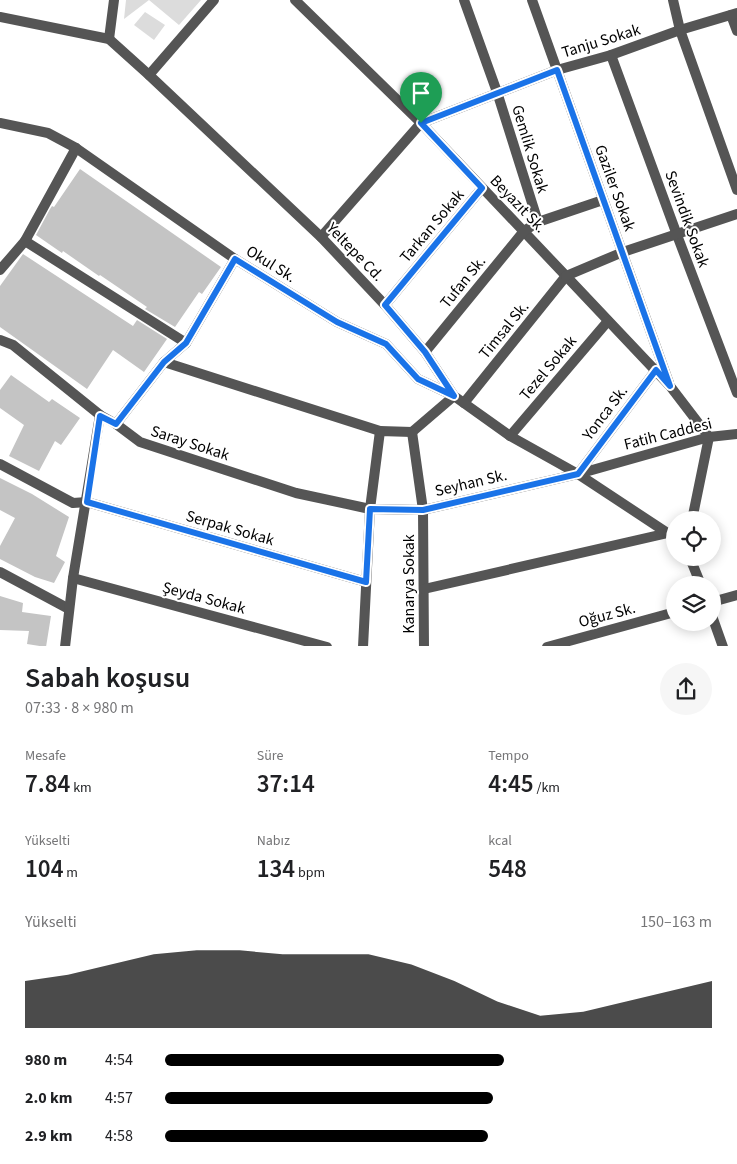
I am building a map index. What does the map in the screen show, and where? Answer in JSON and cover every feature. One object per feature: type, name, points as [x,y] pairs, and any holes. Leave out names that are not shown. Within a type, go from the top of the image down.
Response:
[{"type":"street","points":[[0,17],[109,39],[114,0]]},
{"type":"street","points":[[148,75],[214,0]]},
{"type":"street","name":"Beyazıt Sk.","points":[[295,0],[421,123],[656,370],[709,437]]},
{"type":"street","name":"Gemlik Sokak","points":[[464,0],[497,92],[538,222]]},
{"type":"street","name":"Gaziler Sokak","points":[[532,0],[670,386]]},
{"type":"street","points":[[674,0],[680,30],[737,190]]},
{"type":"street","points":[[734,14],[737,31]]},
{"type":"street","name":"Tanju Sokak","points":[[321,237],[421,123],[557,70],[612,55],[680,30],[734,14]]},
{"type":"street","name":"Yeltepe Cd.","points":[[109,39],[321,237],[385,305],[425,352],[454,396],[510,436],[578,474],[666,532]]},
{"type":"street","name":"Sevindik Sokak","points":[[612,55],[737,393]]},
{"type":"street","name":"Okul Sk.","points":[[0,123],[48,133],[76,148],[235,259],[337,322],[386,344],[418,379],[454,396]]},
{"type":"street","points":[[0,270],[25,241],[76,148]]},
{"type":"street","name":"Tarkan Sokak","points":[[385,305],[482,188]]},
{"type":"street","name":"Tufan Sk.","points":[[425,352],[524,231],[538,222],[603,200]]},
{"type":"street","points":[[566,276],[623,252],[737,214]]},
{"type":"street","points":[[25,241],[186,343]]},
{"type":"street","points":[[116,424],[164,362],[186,343],[235,259]]},
{"type":"street","name":"Timsal Sk.","points":[[464,403],[566,276]]},
{"type":"street","name":"Tezel Sokak","points":[[510,436],[608,321]]},
{"type":"street","name":"Saray Sokak","points":[[0,340],[13,346],[100,416],[116,424],[140,442],[296,493],[370,509]]},
{"type":"street","points":[[164,362],[380,431],[412,432],[454,396]]},
{"type":"street","name":"Yonca Sk.","points":[[578,474],[656,370]]},
{"type":"street","points":[[65,646],[73,578],[100,416]]},
{"type":"street","points":[[363,646],[370,509],[380,431]]},
{"type":"street","name":"Kanarya Sokak","points":[[412,432],[423,510],[424,646]]},
{"type":"street","name":"Fatih Caddesi","points":[[578,474],[709,437],[737,434]]},
{"type":"street","points":[[694,511],[709,437]]},
{"type":"street","name":"Serpak Sokak","points":[[0,464],[73,502],[87,502],[366,582]]},
{"type":"street","name":"Seyhan Sk.","points":[[370,509],[423,510],[578,474]]},
{"type":"street","points":[[424,589],[666,536]]},
{"type":"street","points":[[0,572],[69,610]]},
{"type":"street","name":"Şeyda Sokak","points":[[73,578],[327,646]]},
{"type":"street","points":[[721,599],[737,595]]},
{"type":"street","name":"Oğuz Sk.","points":[[547,646],[666,614]]},
{"type":"street","points":[[718,631],[723,646]]},
{"type":"shaded area","points":[[126,0],[149,0],[124,19]]},
{"type":"shaded area","points":[[149,0],[201,0],[179,25]]},
{"type":"shaded area","points":[[145,12],[165,25],[154,40],[134,25]]},
{"type":"building","points":[[80,169],[221,267],[202,294],[199,292],[175,327],[145,309],[147,307],[100,275],[36,235],[52,206],[54,207]]},
{"type":"building","points":[[23,254],[133,326],[137,320],[167,339],[144,372],[113,350],[87,389],[0,327],[0,286]]},
{"type":"building","points":[[11,375],[49,402],[52,399],[80,418],[61,445],[55,441],[39,471],[9,456],[24,425],[0,408],[0,390]]},
{"type":"building","points":[[0,478],[32,494],[69,517],[56,556],[65,562],[54,583],[35,577],[0,559],[0,546],[15,518],[0,510]]},
{"type":"building","points":[[0,596],[23,603],[22,612],[51,616],[46,646],[27,644],[29,631],[0,630]]},
{"type":"route","points":[[557,70],[670,386],[656,370],[578,474],[423,510],[370,509],[366,582],[87,502],[100,416],[116,424],[164,362],[186,343],[235,259],[337,322],[386,344],[418,379],[454,396],[425,352],[385,305],[482,188],[421,123],[557,70]]}]
